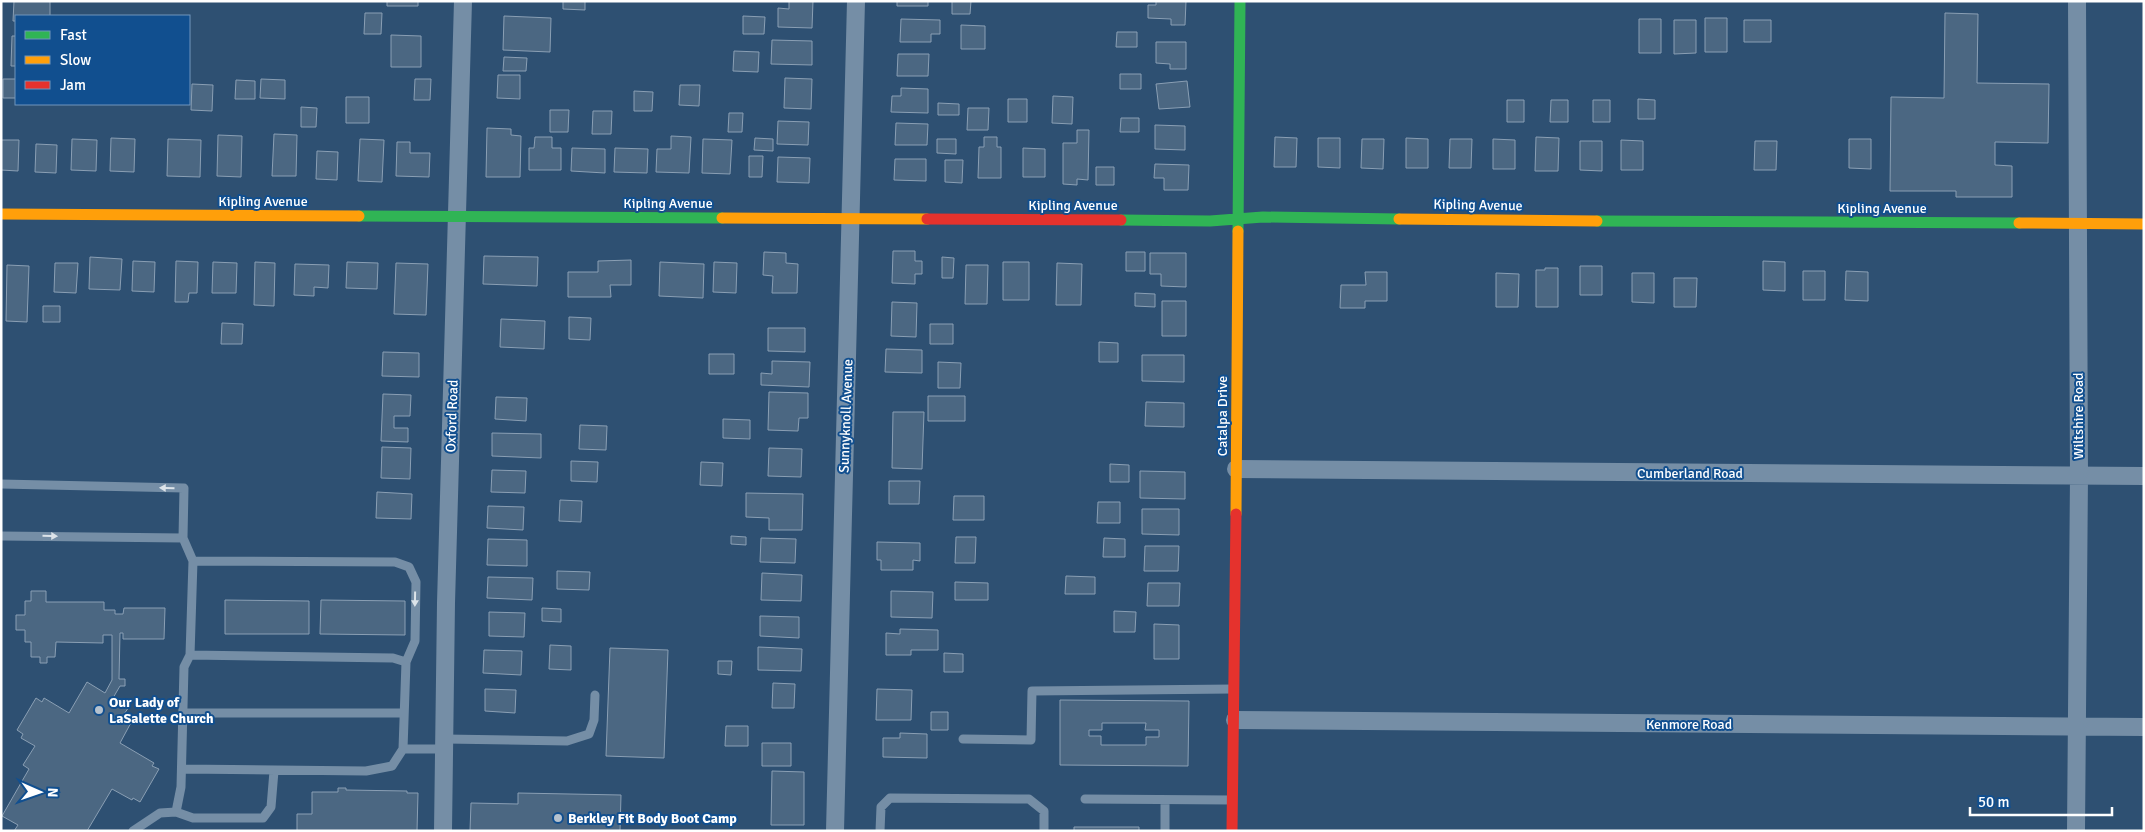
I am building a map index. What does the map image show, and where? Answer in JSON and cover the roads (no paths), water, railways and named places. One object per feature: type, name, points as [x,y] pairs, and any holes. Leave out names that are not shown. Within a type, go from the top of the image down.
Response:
[{"type":"street","name":"Oxford Road","points":[[443,831],[446,604],[463,1]]},
{"type":"street","name":"Sunnyknoll Avenue","points":[[835,831],[852,219],[856,1]]},
{"type":"street","name":"Catalpa Drive","points":[[1232,831],[1235,720],[1240,1]]},
{"type":"street","name":"Wiltshire Road","points":[[2076,1],[2078,223],[2076,831]]},
{"type":"street","name":"Kipling Avenue","points":[[1,214],[852,219],[1238,219],[1263,217],[1647,222],[2144,224]]},
{"type":"street","name":"Cumberland Road","points":[[1236,469],[2144,476]]},
{"type":"street","name":"Kenmore Road","points":[[1235,720],[2144,726]]},
{"type":"lane","points":[[1,484],[184,488],[183,538],[193,560],[190,656],[184,667],[182,769],[176,812]]},
{"type":"lane","points":[[1,536],[183,538]]},
{"type":"lane","points":[[182,769],[366,771],[392,766],[403,749],[406,662],[415,641],[416,582],[410,567],[395,562],[193,560]]},
{"type":"lane","points":[[190,656],[393,658],[406,662]]},
{"type":"lane","points":[[963,739],[1031,740],[1032,691],[1235,689]]},
{"type":"lane","points":[[403,749],[445,744],[567,741],[579,738],[589,734],[592,727],[595,695]]},
{"type":"lane","points":[[183,713],[403,713]]},
{"type":"lane","points":[[133,831],[160,813],[176,812],[193,818],[263,818],[271,807],[274,771]]},
{"type":"lane","points":[[880,831],[881,807],[890,798],[1029,799],[1044,811],[1044,831]]},
{"type":"lane","points":[[1085,799],[1232,800]]},
{"type":"lane","points":[[1165,800],[1165,831]]},
{"type":"place","name":"Our Lady of LaSalette Church","points":[[99,710]]},
{"type":"place","name":"Berkley Fit Body Boot Camp","points":[[558,818]]}]
